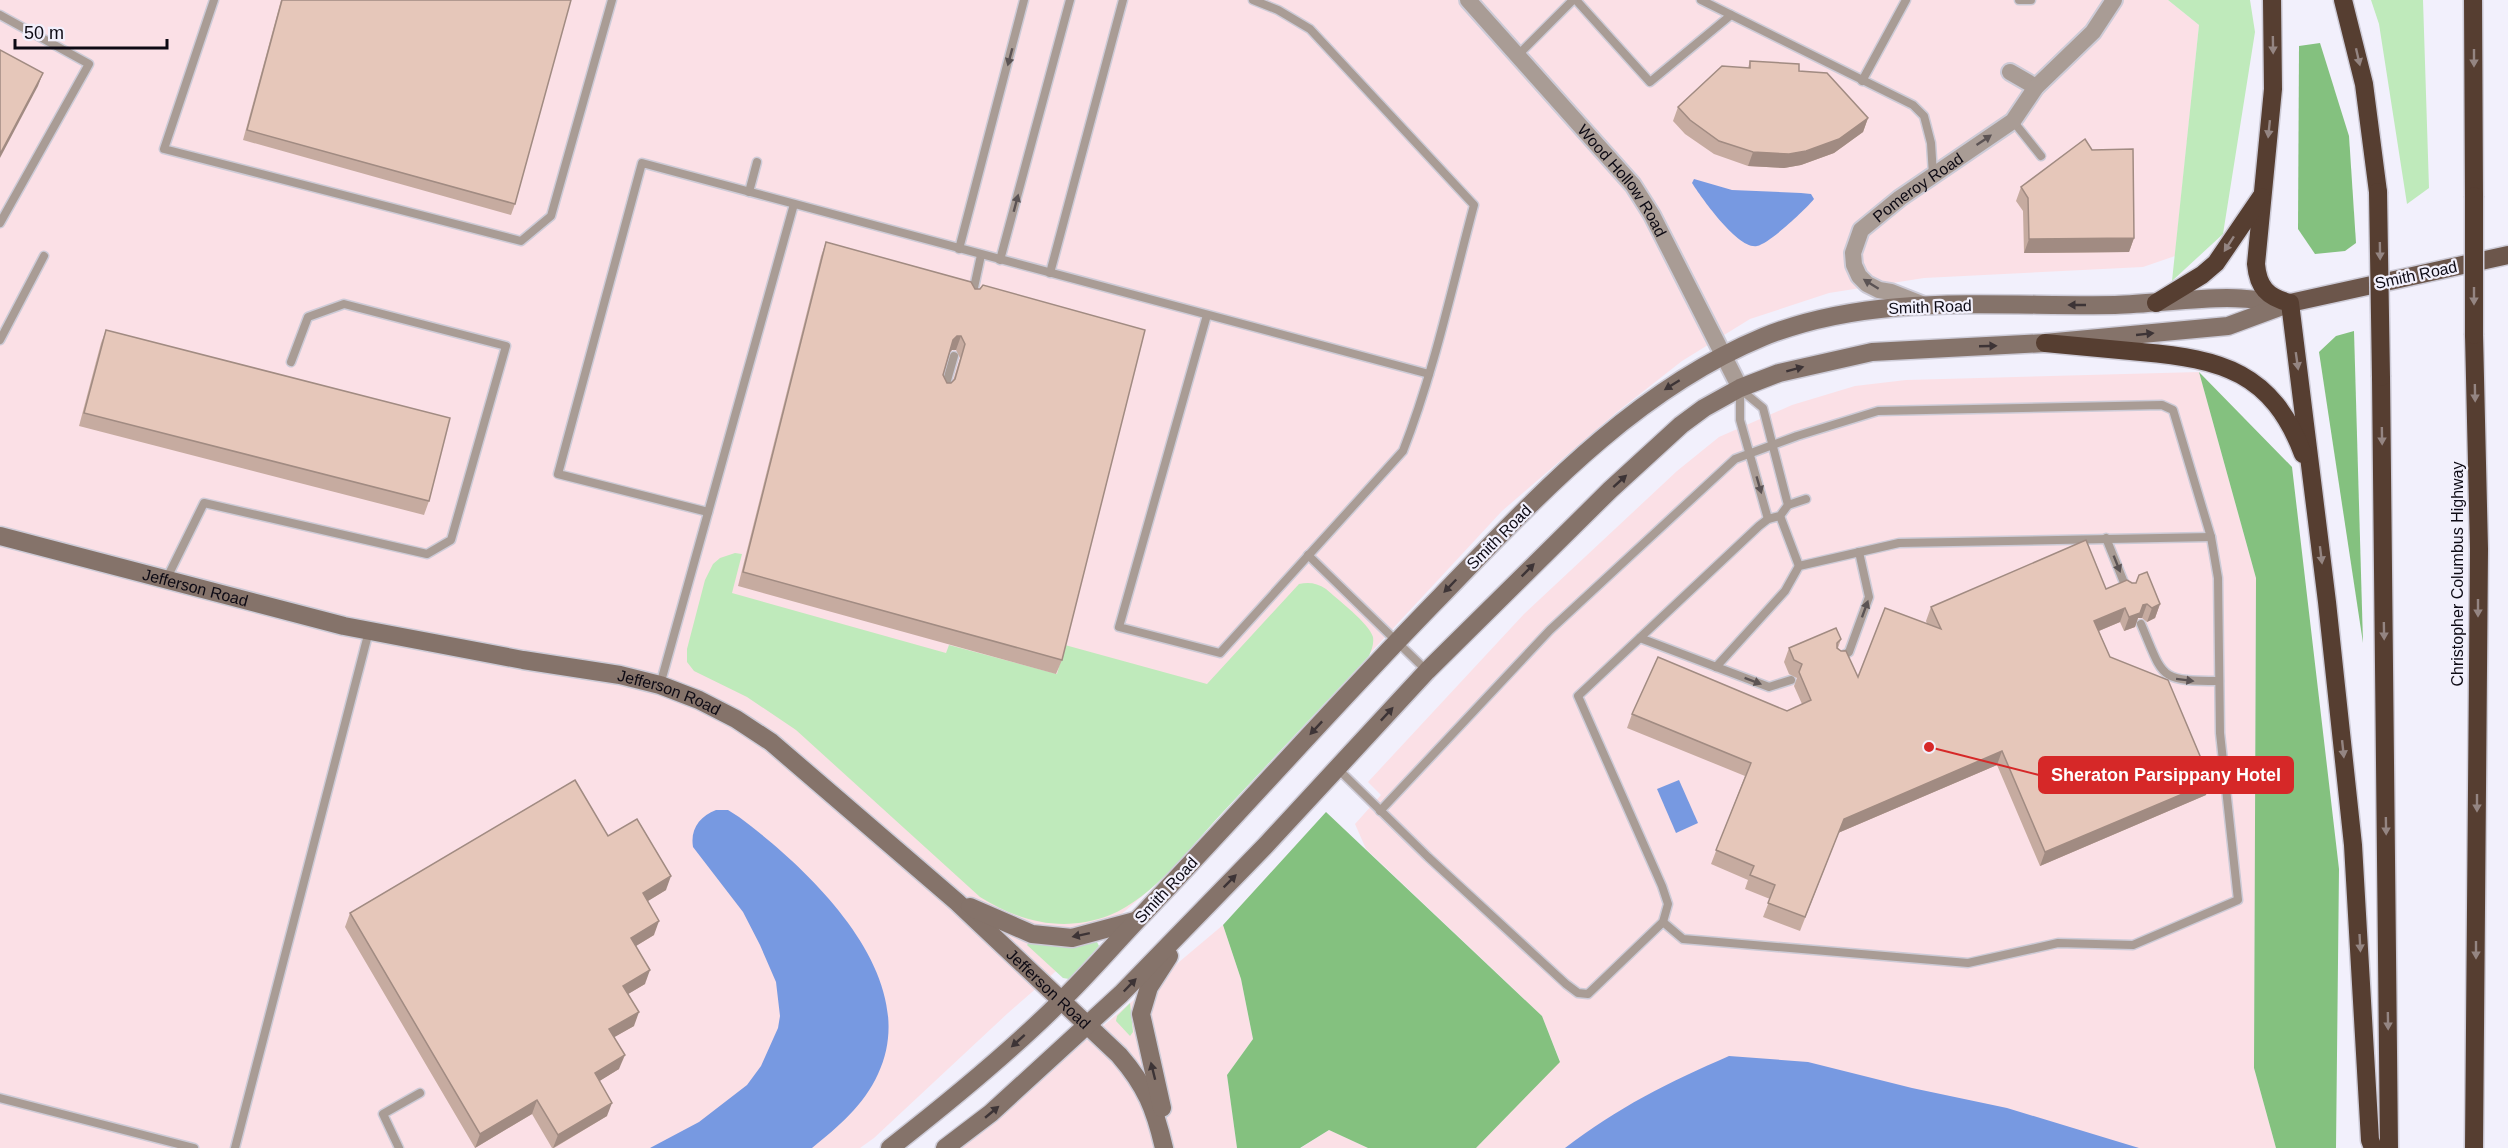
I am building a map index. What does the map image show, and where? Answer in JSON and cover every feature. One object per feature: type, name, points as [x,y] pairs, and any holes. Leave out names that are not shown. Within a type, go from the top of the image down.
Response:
[{"type":"highway","points":[[2272,0],[2273,89],[2257,241],[2257,273],[2265,292],[2278,300],[2290,303],[2353,845],[2370,1140],[2373,1148]]},
{"type":"highway","points":[[2343,0],[2364,84],[2378,192],[2389,1148]]},
{"type":"highway","name":"Christopher Columbus Highway","points":[[2473,0],[2474,335],[2479,549],[2474,1148]]},
{"type":"highway","points":[[2156,303],[2202,275],[2216,263],[2262,196]]},
{"type":"highway","points":[[2045,344],[2185,355],[2232,370],[2260,388],[2279,408],[2290,425],[2312,478]]},
{"type":"main road","name":"Smith Road","points":[[945,1148],[991,1113],[1088,1025],[1190,923],[1427,671],[1610,489],[1681,425],[1704,408],[1740,388],[1779,373],[1872,352],[2045,344],[2228,326],[2290,303],[2508,255]]},
{"type":"main road","name":"Smith Road","points":[[890,1148],[977,1077],[1061,1001],[1397,641],[1520,515],[1625,418],[1670,386],[1722,355],[1765,336],[1814,320],[1885,308],[2156,303],[2223,298],[2290,303]]},
{"type":"main road","name":"Jefferson Road","points":[[0,536],[369,631],[523,660],[620,675],[660,685],[699,700],[736,719],[771,742],[957,902],[1088,1025],[1138,1077],[1150,1100],[1167,1148]]},
{"type":"main road","points":[[957,902],[1032,934],[1072,938],[1137,920]]},
{"type":"main road","points":[[1167,1148],[1169,1135],[1141,1014],[1149,987],[1190,923]]},
{"type":"street","name":"Wood Hollow Road","points":[[1468,0],[1633,185],[1652,215],[1740,388]]},
{"type":"street","name":"Pomeroy Road","points":[[1925,306],[1867,284],[1859,276],[1854,265],[1853,253],[1861,230],[1933,175],[2013,121],[2036,87],[2093,32],[2114,0]]},
{"type":"street","points":[[2010,72],[2036,87]]},
{"type":"lane","points":[[214,0],[164,149],[521,241],[551,216],[612,0]]},
{"type":"lane","points":[[959,249],[1024,0]]},
{"type":"lane","points":[[1000,260],[1070,0]]},
{"type":"lane","points":[[1050,273],[1123,0]]},
{"type":"lane","points":[[1207,315],[1119,627],[1220,653],[1404,451],[1429,374],[1474,205],[1310,29],[1278,10],[1253,0]]},
{"type":"lane","points":[[1518,55],[1574,0],[1650,82],[1731,15]]},
{"type":"lane","points":[[1701,0],[1913,105],[1924,116],[1931,143],[1933,175]]},
{"type":"lane","points":[[1862,81],[1906,0]]},
{"type":"lane","points":[[2019,0],[2031,0]]},
{"type":"lane","points":[[0,15],[89,64],[0,223]]},
{"type":"lane","points":[[2013,121],[2041,156]]},
{"type":"lane","points":[[748,192],[757,162]]},
{"type":"lane","points":[[708,512],[558,474],[642,163],[1429,374]]},
{"type":"lane","points":[[660,685],[794,204]]},
{"type":"lane","points":[[972,297],[981,255]]},
{"type":"lane","points":[[0,340],[44,256]]},
{"type":"lane","points":[[166,580],[204,503],[427,555],[451,540],[506,346],[344,304],[308,316],[291,362]]},
{"type":"lane","points":[[944,392],[954,356]]},
{"type":"lane","points":[[1740,388],[1763,408],[1788,505]]},
{"type":"lane","points":[[1740,388],[1740,420],[1768,519]]},
{"type":"lane","points":[[1380,811],[1550,630],[1735,459],[1749,452],[1862,415],[1885,411],[2168,406],[2177,416],[2211,537],[2218,578],[2220,733],[2238,900],[2133,945],[2058,943],[1979,962],[1957,964],[1683,939],[1663,922]]},
{"type":"lane","points":[[1337,768],[1374,802],[1380,811],[1578,993],[1588,994],[1663,922],[1668,904],[1578,696],[1768,519],[1780,516],[1788,505],[1806,499]]},
{"type":"lane","points":[[1780,516],[1799,566]]},
{"type":"lane","points":[[1716,667],[1785,591],[1799,566],[1899,543],[2211,537]]},
{"type":"lane","points":[[2106,538],[2128,591]]},
{"type":"lane","points":[[1838,659],[1849,652],[1869,597],[1859,552]]},
{"type":"lane","points":[[1308,555],[1427,671]]},
{"type":"lane","points":[[2141,624],[2161,670],[2170,677],[2181,680],[2219,681]]},
{"type":"lane","points":[[235,1148],[369,631]]},
{"type":"lane","points":[[1640,638],[1769,687],[1791,680]]},
{"type":"lane","points":[[399,1148],[383,1114],[420,1093]]},
{"type":"lane","points":[[0,1098],[194,1148]]},
{"type":"shaded area","points":[[0,0],[2168,0],[2199,25],[2175,256],[2143,267],[1924,278],[1829,293],[1750,319],[1682,361],[1617,412],[1502,511],[1156,884],[1008,1013],[874,1138],[860,1148],[0,1148]]},
{"type":"shaded area","points":[[2199,372],[2256,578],[2254,1068],[2276,1148],[1476,1148],[1560,1061],[1542,1016],[1366,849],[1355,824],[1381,795],[1368,782],[1524,614],[1677,471],[1719,437],[1792,405],[1855,386],[1906,380]]},
{"type":"shaded area","points":[[1223,925],[1241,979],[1253,1039],[1227,1075],[1237,1148],[958,1148]]},
{"type":"shaded area","points":[[1329,1130],[1368,1148],[1301,1148]]},
{"type":"green space","points":[[2168,0],[2250,0],[2255,32],[2223,234],[2172,281],[2199,25]]},
{"type":"green space","points":[[2371,0],[2423,0],[2429,188],[2407,204],[2379,24]]},
{"type":"green space","points":[[2320,43],[2349,136],[2356,243],[2345,251],[2315,254],[2298,229],[2299,46]]},
{"type":"green space","points":[[2354,331],[2363,643],[2319,352],[2336,336]]},
{"type":"green space","points":[[2199,372],[2292,467],[2339,869],[2336,1148],[2276,1148],[2254,1068],[2256,578]]},
{"type":"green space","points":[[735,553],[742,554],[732,593],[946,653],[949,645],[1057,674],[1065,645],[1207,684],[1299,584],[1303,583],[1313,583],[1323,587],[1345,605],[1370,631],[1373,644],[1369,656],[1171,870],[1141,897],[1110,915],[1093,920],[1059,924],[1043,922],[1011,913],[980,897],[796,730],[747,697],[694,671],[687,662],[687,649],[705,580],[713,564],[720,558]]},
{"type":"green space","points":[[1326,812],[1542,1016],[1560,1062],[1476,1148],[1368,1148],[1329,1130],[1300,1148],[1237,1148],[1227,1075],[1253,1039],[1241,979],[1223,925]]},
{"type":"green space","points":[[1029,942],[1063,945],[1097,942],[1099,946],[1069,979],[1063,978],[1027,945]]},
{"type":"green space","points":[[1130,1003],[1133,1032],[1130,1036],[1116,1021],[1117,1016]]},
{"type":"water","points":[[1694,179],[1732,190],[1811,194],[1814,199],[1763,244],[1749,245],[1730,232],[1692,183]]},
{"type":"water","points":[[1679,780],[1698,823],[1676,833],[1657,789]]},
{"type":"water","points":[[716,810],[728,810],[739,817],[797,865],[826,895],[852,928],[873,963],[886,1000],[888,1037],[878,1074],[858,1106],[841,1124],[812,1148],[650,1148],[699,1122],[747,1085],[761,1066],[778,1028],[780,1016],[776,982],[760,945],[743,912],[693,847],[693,834],[697,824]]},
{"type":"water","points":[[1729,1056],[1808,1062],[1912,1088],[2007,1108],[2139,1148],[1565,1148],[1604,1120],[1644,1097]]},
{"type":"building","points":[[282,0],[571,0],[515,204],[247,130]]},
{"type":"building","points":[[0,50],[43,73],[0,154]]},
{"type":"building","points":[[1750,61],[1799,64],[1799,71],[1827,73],[1868,118],[1839,139],[1806,151],[1789,154],[1753,152],[1719,141],[1690,120],[1678,107],[1722,66],[1750,68]]},
{"type":"building","points":[[2085,139],[2092,150],[2133,149],[2134,238],[2029,239],[2028,198],[2021,187]]},
{"type":"building","points":[[826,242],[971,282],[975,289],[980,289],[983,285],[1145,330],[1062,660],[743,572]],"holes":[[[961,336],[965,344],[955,379],[947,383],[943,375],[953,340]]]},
{"type":"building","points":[[106,330],[450,418],[429,501],[84,413]]},
{"type":"building","points":[[2086,540],[2106,589],[2127,580],[2136,583],[2139,575],[2147,572],[2160,604],[2152,608],[2147,604],[2143,605],[2140,613],[2129,617],[2125,608],[2094,621],[2110,657],[2168,680],[2211,782],[2045,852],[2002,751],[1844,819],[1805,917],[1768,903],[1775,885],[1750,875],[1754,866],[1716,850],[1751,763],[1632,714],[1658,657],[1787,711],[1811,700],[1799,672],[1802,664],[1794,660],[1789,648],[1836,628],[1841,639],[1837,643],[1837,648],[1846,651],[1858,677],[1885,608],[1941,629],[1931,607]]},
{"type":"building","points":[[575,780],[608,836],[637,819],[671,876],[643,893],[659,921],[631,938],[650,970],[623,986],[639,1012],[609,1029],[625,1055],[595,1073],[612,1103],[558,1135],[537,1100],[480,1134],[350,913]]},
{"type":"place","name":"Sheraton Parsippany Hotel","points":[[1929,747]]}]
